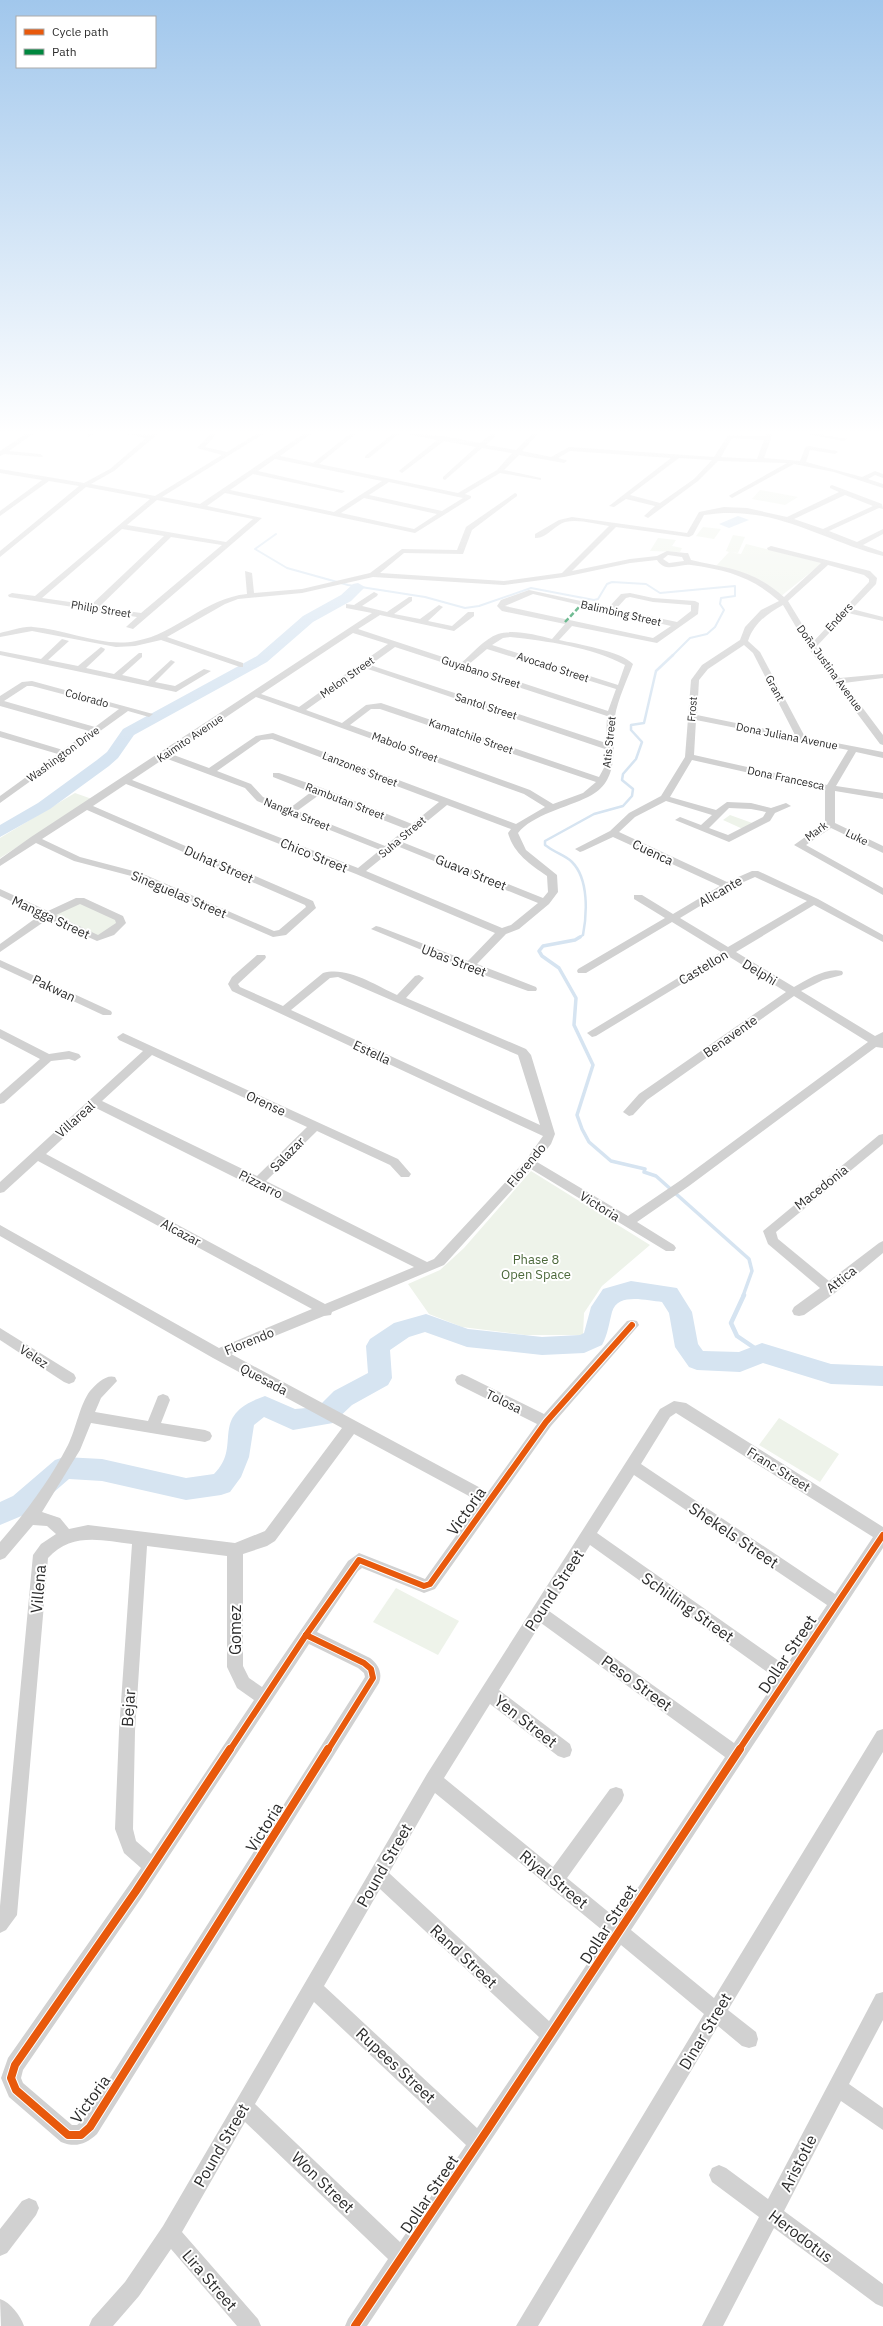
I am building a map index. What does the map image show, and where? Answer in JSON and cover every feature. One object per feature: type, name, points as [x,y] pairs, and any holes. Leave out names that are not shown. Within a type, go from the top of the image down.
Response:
[{"type":"street","points":[[0,555],[16,542]]},
{"type":"street","points":[[36,599],[105,542]]},
{"type":"street","points":[[93,608],[162,542]]},
{"type":"street","points":[[213,542],[227,544]]},
{"type":"street","points":[[130,627],[230,542]]},
{"type":"street","points":[[373,575],[402,551],[460,552],[464,542]]},
{"type":"street","points":[[563,575],[597,542]]},
{"type":"street","points":[[845,542],[883,554]]},
{"type":"street","points":[[856,546],[864,542]]},
{"type":"street","name":"Enders","points":[[771,548],[867,573],[873,578],[873,582],[845,610],[812,647]]},
{"type":"street","points":[[0,635],[32,629],[116,645],[134,644],[161,637],[222,602],[251,596],[323,587],[373,575],[482,583],[504,583],[563,575],[630,561],[659,558],[663,554],[677,553],[687,557],[688,562],[681,565],[671,565],[662,562],[659,558]]},
{"type":"street","name":"Doña Justina Avenue","points":[[688,562],[745,574],[767,586],[784,601],[812,647],[883,742]]},
{"type":"street","name":"Frost","points":[[665,798],[689,757],[695,680],[704,667],[744,641],[748,629],[764,612],[784,601],[827,562]]},
{"type":"street","points":[[248,573],[251,596]]},
{"type":"street","name":"Balimbing Street","points":[[530,592],[678,625],[654,641],[505,609],[501,606],[504,602],[530,592]]},
{"type":"street","points":[[374,594],[352,606],[455,629],[471,614]]},
{"type":"street","name":"Philip Street","points":[[12,595],[143,616]]},
{"type":"street","points":[[610,610],[624,596],[630,595],[653,600],[695,603],[695,612],[678,625]]},
{"type":"street","points":[[389,614],[409,599]]},
{"type":"street","points":[[422,622],[439,607]]},
{"type":"street","points":[[845,610],[883,619]]},
{"type":"street","name":"Kaimito Avenue","points":[[0,863],[34,839],[166,755],[254,694],[379,612]]},
{"type":"street","name":"Balimbing Street","points":[[554,641],[570,623]]},
{"type":"street","name":"Guyabano Street","points":[[352,630],[611,715]]},
{"type":"street","name":"Atis Street","points":[[462,666],[500,636],[508,635],[554,641],[629,663],[611,715],[609,766],[602,781],[586,795],[552,807],[517,828]]},
{"type":"street","points":[[161,637],[240,665]]},
{"type":"street","points":[[42,662],[65,641]]},
{"type":"street","name":"Grant","points":[[744,641],[756,652],[802,739]]},
{"type":"street","name":"Melon Street","points":[[300,710],[394,644]]},
{"type":"street","name":"Avocado Street","points":[[487,646],[620,688]]},
{"type":"street","points":[[80,669],[101,649]]},
{"type":"street","points":[[0,653],[178,688],[207,671]]},
{"type":"street","points":[[116,676],[140,655]]},
{"type":"street","points":[[150,683],[171,662]]},
{"type":"street","name":"Santol Street","points":[[364,665],[609,747]]},
{"type":"street","points":[[838,682],[883,676]]},
{"type":"street","name":"Colorado","points":[[0,702],[24,684],[32,684],[149,714]]},
{"type":"street","name":"Mabolo Street","points":[[254,694],[527,792],[552,807]]},
{"type":"street","points":[[0,702],[96,730]]},
{"type":"street","name":"Kamatchile Street","points":[[345,726],[369,707],[382,706],[602,781]]},
{"type":"street","name":"Washington Drive","points":[[0,800],[126,708]]},
{"type":"street","name":"Dona Juliana Avenue","points":[[691,716],[883,755]]},
{"type":"street","points":[[871,724],[883,722]]},
{"type":"street","points":[[0,734],[65,753]]},
{"type":"street","name":"Lanzones Street","points":[[210,772],[259,738],[273,736],[517,828]]},
{"type":"street","points":[[830,788],[853,749]]},
{"type":"street","name":"Nangka Street","points":[[166,755],[248,786],[260,799],[387,850]]},
{"type":"street","name":"Dona Francesca","points":[[689,757],[830,788],[883,796]]},
{"type":"street","name":"Rambutan Street","points":[[276,775],[319,790],[413,828]]},
{"type":"street","name":"Chico Street","points":[[125,780],[359,872],[502,932]]},
{"type":"street","name":"Mark","points":[[830,788],[830,824],[800,843],[800,847],[883,892]]},
{"type":"street","points":[[290,812],[319,790]]},
{"type":"street","points":[[580,849],[613,834],[632,815],[665,798],[719,814]]},
{"type":"street","name":"Suha Street","points":[[359,872],[397,843],[445,802]]},
{"type":"street","points":[[702,829],[727,805],[743,805],[770,811],[786,806]]},
{"type":"street","name":"Duhat Street","points":[[86,806],[309,903],[311,908],[278,935]]},
{"type":"street","points":[[680,820],[730,839],[767,819],[770,811]]},
{"type":"street","name":"Luke","points":[[830,824],[883,850]]},
{"type":"street","points":[[468,966],[502,932],[514,927],[545,902],[553,892],[552,875],[524,855],[515,844],[513,833],[517,828]]},
{"type":"street","name":"Cuenca","points":[[613,834],[726,886]]},
{"type":"street","name":"Sineguelas Street","points":[[34,839],[77,859],[138,875],[278,935]]},
{"type":"street","name":"Guava Street","points":[[397,843],[545,902]]},
{"type":"street","name":"Alicante","points":[[582,971],[673,919],[726,886],[755,873],[814,901],[883,939]]},
{"type":"street","name":"Mangga Street","points":[[0,892],[47,915],[99,939],[118,928],[121,924],[119,918],[80,900],[47,915]]},
{"type":"street","name":"Delphi","points":[[638,897],[794,992],[880,1041]]},
{"type":"street","name":"Castellon","points":[[592,1033],[814,901]]},
{"type":"street","points":[[0,949],[47,915]]},
{"type":"street","name":"Ubas Street","points":[[376,929],[468,966],[532,989]]},
{"type":"street","name":"Estella","points":[[261,958],[236,979],[234,984],[236,988],[549,1134]]},
{"type":"street","name":"Pakwan","points":[[0,963],[107,1013]]},
{"type":"street","name":"Florendo","points":[[218,1354],[428,1268],[449,1254],[530,1163],[547,1141],[549,1134],[525,1054],[399,999],[332,973],[327,975],[284,1011]]},
{"type":"street","name":"Benavente","points":[[629,1112],[643,1097],[794,992],[820,977],[838,973]]},
{"type":"street","points":[[399,999],[419,978]]},
{"type":"street","points":[[0,1033],[48,1058]]},
{"type":"street","name":"Orense","points":[[123,1038],[394,1162],[405,1174]]},
{"type":"street","points":[[627,1223],[685,1183],[880,1041]]},
{"type":"street","name":"Villareal","points":[[2,1185],[151,1050]]},
{"type":"street","points":[[0,1100],[48,1058],[69,1054],[75,1057]]},
{"type":"street","name":"Pizzarro","points":[[94,1102],[258,1182],[428,1268]]},
{"type":"street","name":"Salazar","points":[[258,1182],[316,1125]]},
{"type":"street","name":"Macedonia","points":[[830,1289],[772,1240],[769,1231],[773,1226],[883,1138]]},
{"type":"street","name":"Alcazar","points":[[36,1154],[326,1310]]},
{"type":"street","name":"Victoria","points":[[530,1163],[670,1248]]},
{"type":"street","name":"Quesada","points":[[0,1230],[218,1354],[489,1500]]},
{"type":"street","name":"Attica","points":[[799,1311],[882,1249]]},
{"type":"street","name":"Victoria","points":[[306,1635],[364,1663],[371,1669],[373,1678],[90,2127],[81,2135],[68,2135],[16,2090],[11,2078],[14,2065],[153,1866],[306,1635],[359,1560],[424,1586],[430,1584],[546,1422],[632,1325]]},
{"type":"street","name":"Velez","points":[[0,1333],[69,1378]]},
{"type":"street","name":"Tolosa","points":[[462,1380],[546,1422]]},
{"type":"street","points":[[0,1552],[29,1518],[53,1484],[74,1446],[88,1416],[95,1395],[110,1381]]},
{"type":"street","points":[[153,1426],[163,1400]]},
{"type":"street","name":"Pound Street","points":[[99,2326],[132,2289],[170,2233],[433,1780],[589,1536],[665,1413],[674,1407]]},
{"type":"street","name":"Franc Street","points":[[674,1407],[681,1407],[883,1535]]},
{"type":"street","points":[[88,1416],[206,1436]]},
{"type":"street","name":"Villena","points":[[0,1924],[8,1915],[41,1555],[51,1543],[65,1536],[88,1532],[235,1550],[262,1541],[270,1536],[345,1423]]},
{"type":"street","name":"Shekels Street","points":[[632,1466],[836,1603]]},
{"type":"street","points":[[29,1518],[49,1519],[61,1526],[65,1536]]},
{"type":"street","name":"Dollar Street","points":[[355,2326],[551,2036],[735,1754],[788,1678],[836,1603],[883,1535]]},
{"type":"street","name":"Schilling Street","points":[[589,1536],[788,1678]]},
{"type":"street","name":"Bejar","points":[[140,1538],[127,1731],[124,1829],[126,1842],[130,1848],[153,1866]]},
{"type":"street","name":"Gomez","points":[[235,1550],[234,1667],[243,1683],[264,1697]]},
{"type":"street","name":"Peso Street","points":[[539,1613],[735,1754]]},
{"type":"street","name":"Yen Street","points":[[488,1692],[564,1750]]},
{"type":"street","name":"Dinar Street","points":[[526,2326],[883,1737]]},
{"type":"street","name":"Riyal Street","points":[[433,1780],[749,2039]]},
{"type":"street","points":[[555,1880],[616,1795]]},
{"type":"street","name":"Rand Street","points":[[378,1876],[551,2036]]},
{"type":"street","name":"Rupees Street","points":[[312,1988],[479,2143]]},
{"type":"street","name":"Aristotle","points":[[712,2326],[883,2000]]},
{"type":"street","points":[[837,2087],[883,2120]]},
{"type":"street","name":"Won Street","points":[[243,2106],[402,2258]]},
{"type":"street","name":"Herodotus","points":[[719,2175],[883,2297]]},
{"type":"street","points":[[0,2246],[28,2208]]},
{"type":"street","name":"Lira Street","points":[[170,2233],[251,2326]]},
{"type":"street","points":[[0,2309],[14,2326]]},
{"type":"green space","points":[[656,542],[675,542],[672,546],[682,548],[680,552],[650,551]]},
{"type":"green space","points":[[730,542],[743,542],[738,553],[730,552],[741,554],[746,544],[822,563],[780,597],[766,584],[751,576],[716,566],[729,552],[726,551]]},
{"type":"green space","points":[[75,793],[92,799],[0,858],[0,838]]},
{"type":"green space","points":[[730,815],[755,824],[745,830],[723,820]]},
{"type":"green space","points":[[80,902],[117,919],[116,928],[96,936],[51,915]]},
{"type":"green space","name":"Phase 8 Open Space","points":[[531,1171],[650,1245],[602,1286],[584,1313],[583,1335],[525,1335],[462,1327],[429,1314],[408,1284],[440,1270],[464,1248]]},
{"type":"green space","points":[[779,1418],[839,1454],[820,1482],[759,1445]]},
{"type":"green space","points":[[396,1588],[459,1621],[438,1655],[373,1622]]},
{"type":"waterway","points":[[265,542],[255,549],[287,568],[348,585],[425,597],[465,608],[479,606],[531,588],[594,600],[598,599],[607,584],[612,582],[646,584],[660,593],[735,586],[735,596],[721,598],[720,604],[724,610],[715,627],[707,634],[690,638],[673,655]]},
{"type":"waterway","points":[[0,832],[44,806],[103,763],[113,755],[128,732],[262,659],[308,619],[346,598],[358,587]]},
{"type":"waterway","points":[[578,938],[583,935],[586,907],[584,887],[578,869],[567,858],[545,845],[545,841],[594,814],[623,806],[632,796],[633,789],[622,780],[623,774],[636,759],[642,742],[631,730],[631,725],[644,723],[656,671],[673,655]]},
{"type":"waterway","points":[[580,937],[575,940],[543,946],[539,951],[542,956],[559,968],[576,998],[574,1025],[593,1065],[577,1115],[582,1129],[589,1142],[611,1161],[645,1169],[644,1172],[656,1176],[749,1259],[752,1271],[743,1296]]},
{"type":"waterway","points":[[0,1514],[22,1504],[64,1468],[102,1470],[186,1489],[221,1484],[228,1477],[237,1457],[243,1420],[255,1410],[265,1406],[293,1420],[324,1416],[343,1398],[380,1378],[378,1346],[402,1330],[426,1323],[467,1338],[542,1346],[584,1344],[594,1338],[602,1307],[611,1295],[631,1290],[669,1294],[680,1312],[687,1347],[697,1360],[740,1362],[762,1353],[831,1374],[883,1376]]},
{"type":"waterway","points":[[744,1295],[731,1323],[737,1336],[762,1353]]},
{"type":"marked path","points":[[565,622],[582,604]]},
{"type":"cycle path","points":[[306,1635],[364,1663],[371,1669],[373,1678],[90,2127],[81,2135],[68,2135],[16,2090],[11,2078],[15,2065],[136,1891],[302,1641],[328,1603],[353,1566],[359,1560],[424,1586],[430,1584],[546,1422],[632,1325]]},
{"type":"cycle path","points":[[355,2326],[422,2228],[883,1535]]}]
